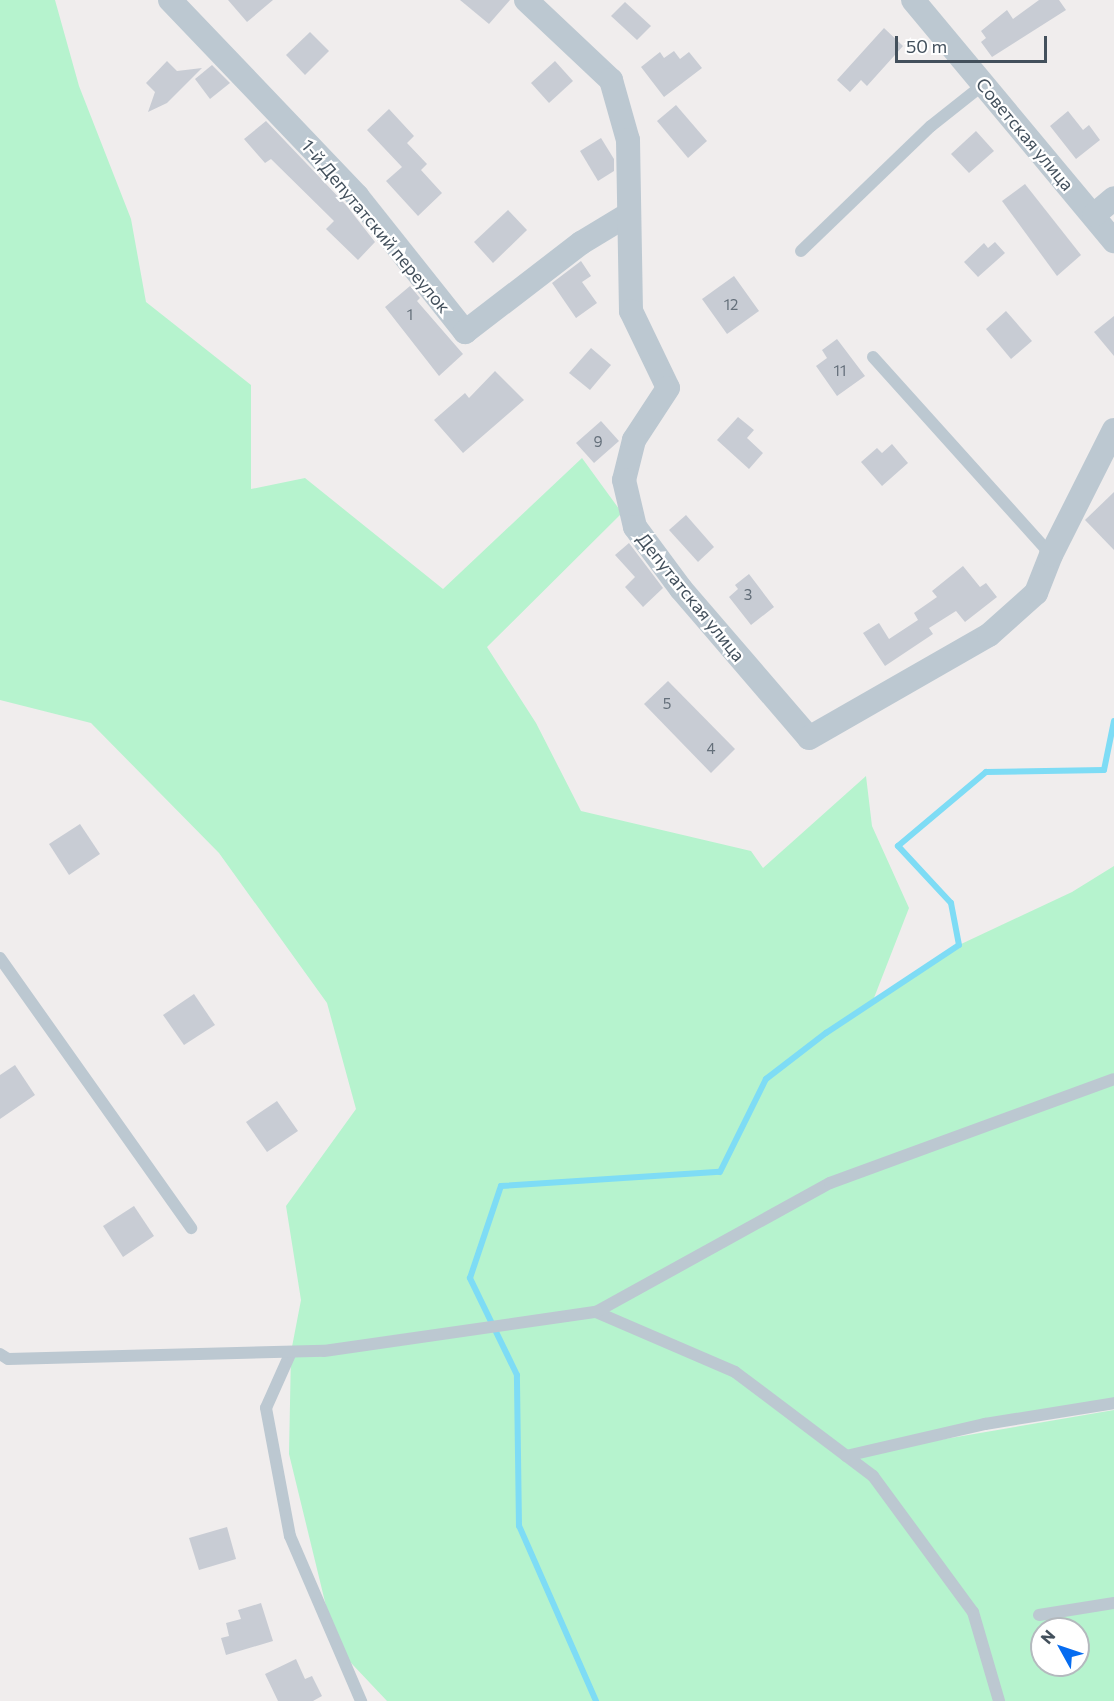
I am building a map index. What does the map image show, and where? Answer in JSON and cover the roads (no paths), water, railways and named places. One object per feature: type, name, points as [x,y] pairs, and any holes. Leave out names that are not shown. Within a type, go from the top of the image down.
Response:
[{"type":"street","name":"1-й Депутатский переулок","points":[[170,0],[357,196],[465,333],[582,243],[629,214]]},
{"type":"street","name":"Депутатская улица","points":[[526,0],[611,80],[628,140],[631,311],[668,388],[634,440],[624,480],[635,527],[681,590],[809,738],[989,635],[1036,593],[1051,555]]},
{"type":"street","name":"Советская улица","points":[[912,0],[1114,241]]},
{"type":"street","points":[[1094,215],[1114,198]]},
{"type":"street","points":[[1051,555],[1114,430]]},
{"type":"lane","points":[[801,251],[931,126],[984,84]]},
{"type":"lane","points":[[873,357],[1051,555]]},
{"type":"lane","points":[[0,958],[190,1228]]},
{"type":"lane","points":[[0,1354],[8,1359],[324,1351],[596,1312],[830,1183],[1114,1078]]},
{"type":"lane","points":[[596,1312],[735,1372],[873,1476],[974,1612],[999,1701]]},
{"type":"lane","points":[[291,1352],[266,1408],[290,1536],[361,1701]]},
{"type":"lane","points":[[846,1456],[985,1424],[1114,1403]]},
{"type":"lane","points":[[1039,1615],[1114,1603]]},
{"type":"waterway","points":[[596,1701],[519,1526],[517,1375],[470,1278],[501,1186],[720,1172],[766,1079],[826,1033],[959,945],[951,903],[898,846],[986,772],[1104,770],[1114,721]]}]
